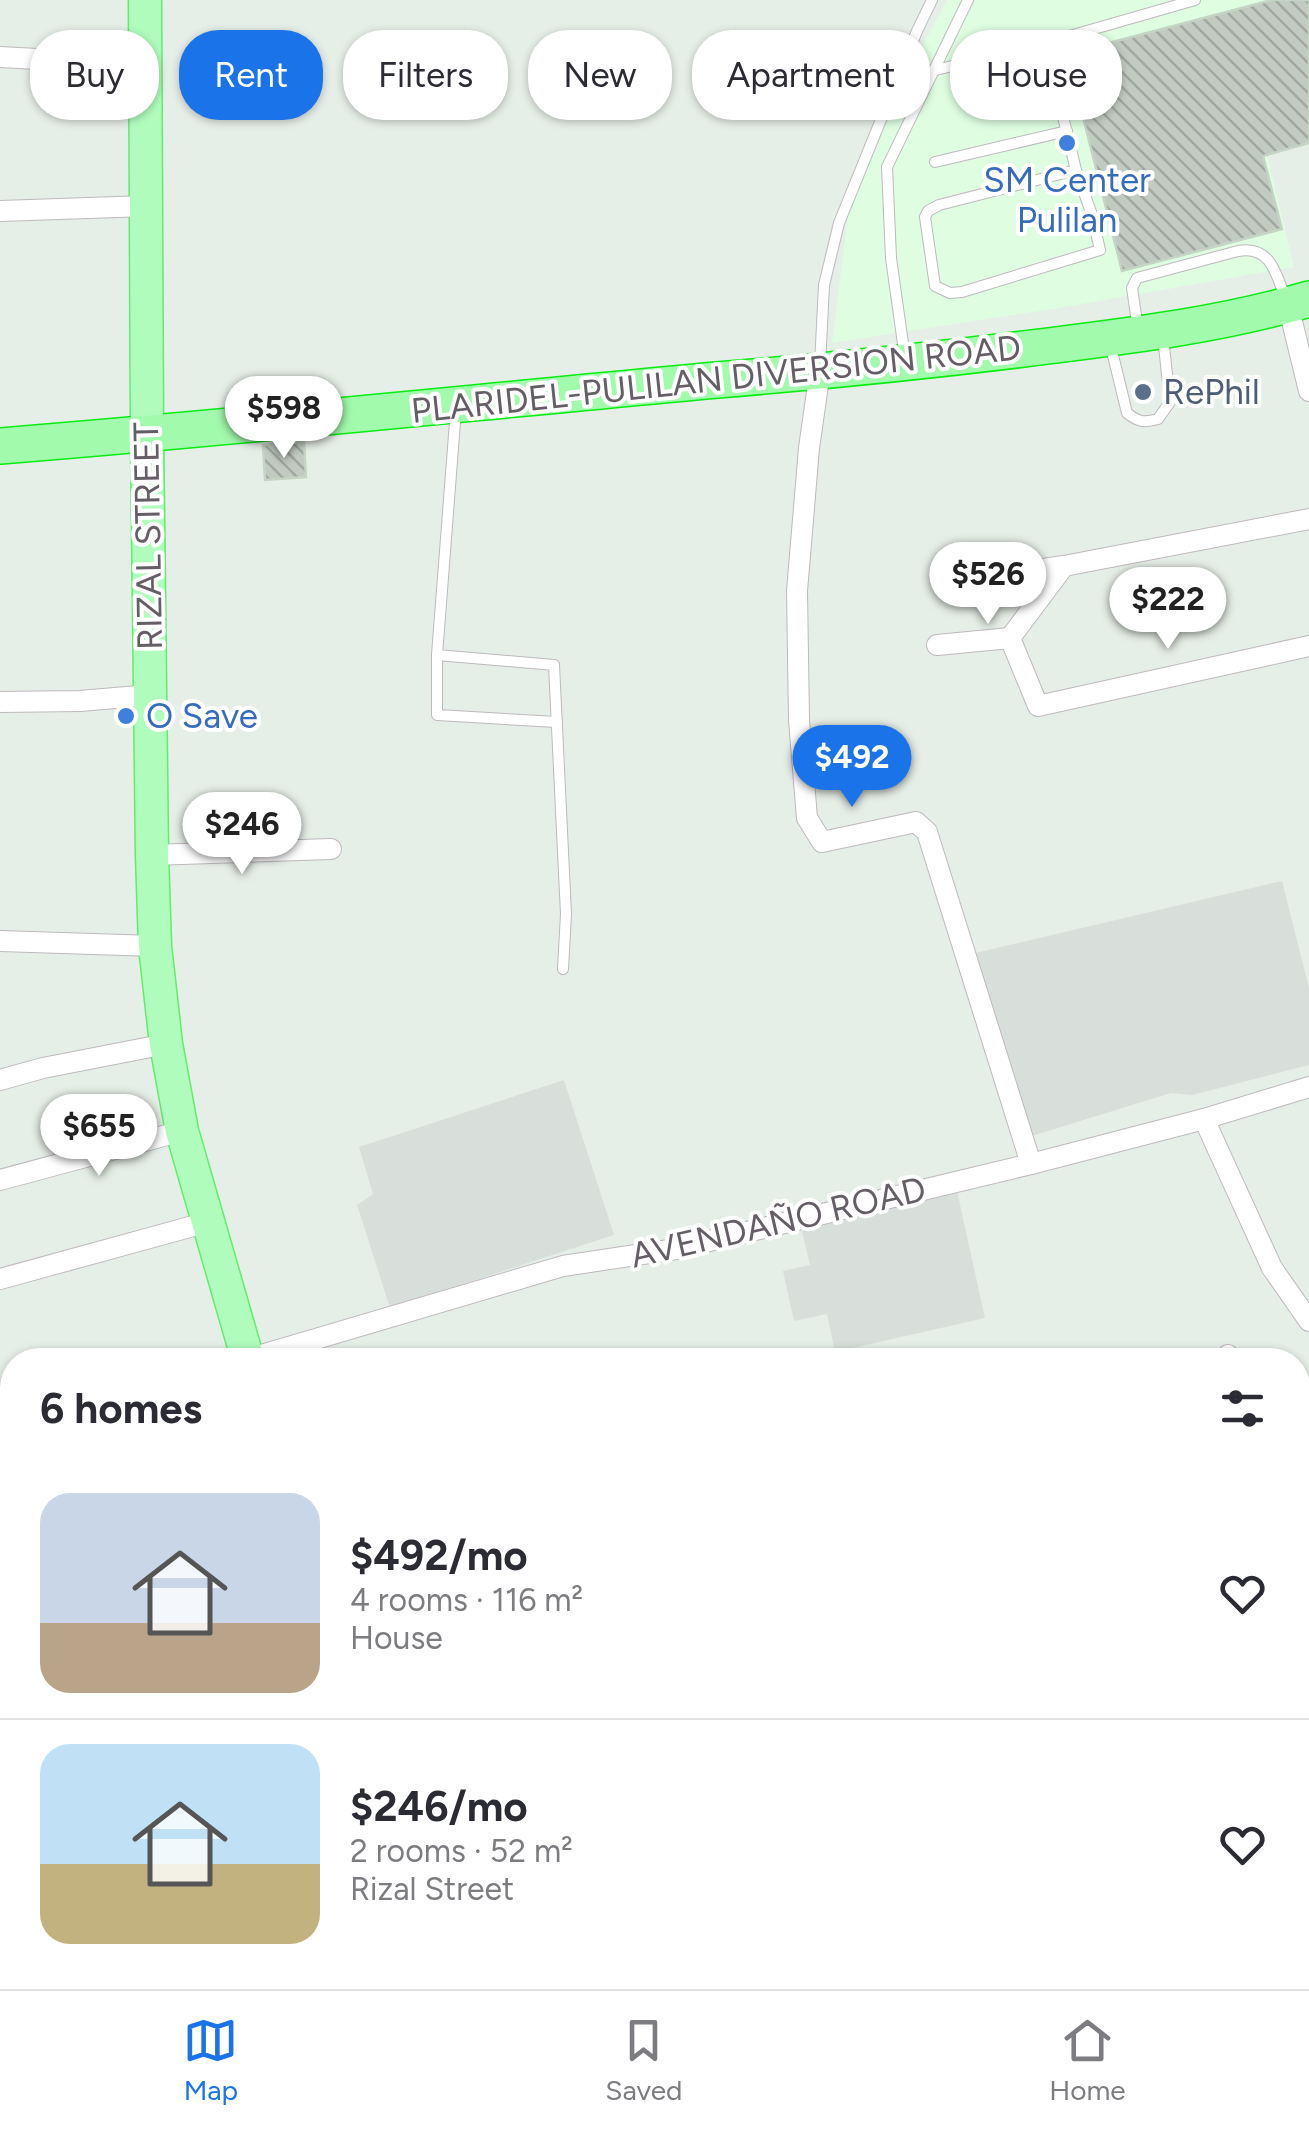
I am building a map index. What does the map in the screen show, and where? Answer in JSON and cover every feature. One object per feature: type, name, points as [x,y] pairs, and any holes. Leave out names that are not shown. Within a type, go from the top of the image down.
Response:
[{"type":"highway","name":"PLARIDEL-PULILAN DIVERSION ROAD","points":[[0,446],[906,364],[1137,335],[1226,320],[1298,302]]},
{"type":"main road","name":"RIZAL STREET","points":[[146,0],[146,30]]},
{"type":"main road","name":"RIZAL STREET","points":[[147,120],[147,434],[155,946],[166,1044],[182,1131],[245,1348]]},
{"type":"street","points":[[0,58],[30,59]]},
{"type":"street","points":[[0,211],[147,206]]},
{"type":"street","points":[[1298,302],[1309,390]]},
{"type":"street","points":[[820,371],[809,448],[798,591],[799,720],[807,818],[822,842],[916,822],[927,832],[1031,1164]]},
{"type":"street","points":[[960,581],[1064,566],[1309,519]]},
{"type":"street","points":[[937,644],[1010,638],[1064,566]]},
{"type":"street","points":[[1010,638],[1038,706],[1309,646]]},
{"type":"street","points":[[0,702],[80,701],[150,694]]},
{"type":"street","points":[[152,854],[331,849]]},
{"type":"street","points":[[0,941],[155,946]]},
{"type":"street","points":[[0,1080],[166,1044]]},
{"type":"street","name":"AVENDAÑO ROAD","points":[[288,1348],[563,1266],[676,1249],[1031,1164],[1309,1087]]},
{"type":"street","points":[[1204,1119],[1272,1268],[1309,1321]]},
{"type":"street","points":[[0,1180],[182,1131]]},
{"type":"street","points":[[0,1279],[208,1222]]},
{"type":"lane","points":[[820,371],[824,285],[839,223],[932,0]]},
{"type":"lane","points":[[906,364],[891,258],[887,167],[968,0]]},
{"type":"lane","points":[[1090,30],[1195,0]]},
{"type":"lane","points":[[932,70],[950,66]]},
{"type":"lane","points":[[1063,120],[1100,250],[962,292],[950,294],[934,286],[925,217],[928,211],[938,205],[1076,170]]},
{"type":"lane","points":[[935,162],[1066,131]]},
{"type":"lane","points":[[1137,335],[1170,402],[1158,419],[1144,422],[1127,412],[1137,335],[1132,288],[1137,278],[1248,249],[1260,252],[1272,262],[1298,302]]},
{"type":"lane","points":[[456,404],[437,656],[437,715],[557,722]]},
{"type":"lane","points":[[437,656],[554,665],[566,914],[564,969]]},
{"type":"shaded area","name":"SM Center Pulilan","points":[[947,0],[1309,0],[1257,113],[1294,267],[832,343],[853,174],[882,120],[930,120],[930,31]]},
{"type":"shaded area","points":[[1282,881],[1309,988],[1309,1065],[1192,1095],[1171,1093],[1022,1139],[971,954]]},
{"type":"shaded area","points":[[564,1080],[614,1235],[390,1308],[357,1205],[373,1194],[359,1147]]},
{"type":"shaded area","points":[[955,1182],[985,1318],[853,1348],[834,1348],[827,1314],[794,1321],[783,1271],[810,1265],[802,1231],[816,1213]]},
{"type":"building","points":[[1272,0],[1309,0],[1309,143],[1263,156],[1282,229],[1122,271],[1084,120],[1122,120],[1122,40]]},
{"type":"building","points":[[304,442],[306,477],[265,480],[263,445]]},
{"type":"place","name":"SM Center Pulilan","points":[[1067,143]]},
{"type":"place","name":"RePhil","points":[[1143,392]]},
{"type":"place","name":"O Save","points":[[126,716]]}]
